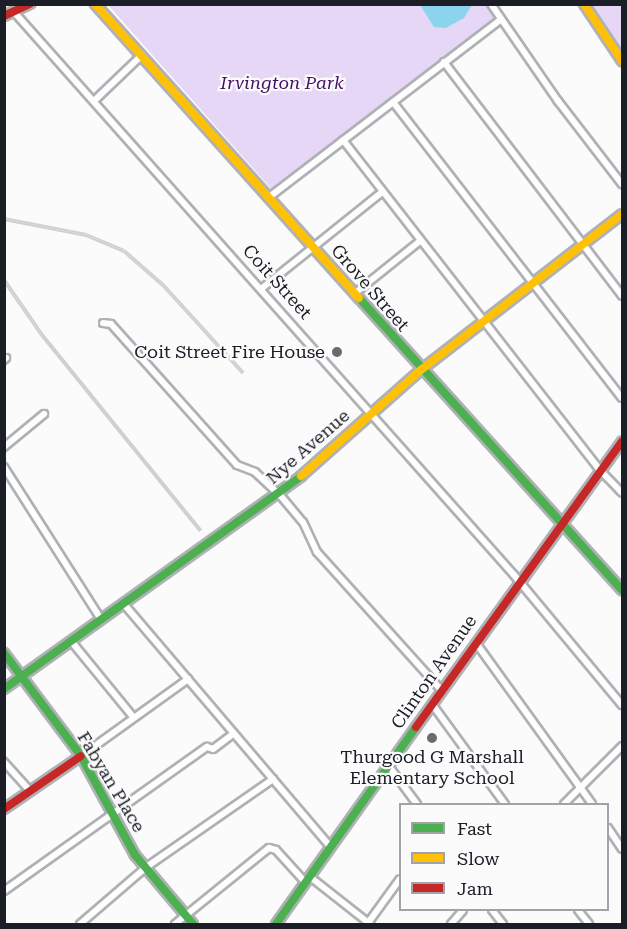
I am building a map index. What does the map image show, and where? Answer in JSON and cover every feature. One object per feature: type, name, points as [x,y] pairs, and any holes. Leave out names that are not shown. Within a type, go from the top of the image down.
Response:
[{"type":"main road","points":[[4,16],[12,8],[30,4]]},
{"type":"main road","name":"Grove Street","points":[[95,4],[421,370],[622,590]]},
{"type":"main road","points":[[584,4],[622,61]]},
{"type":"main road","name":"Nye Avenue","points":[[4,689],[123,603],[280,495],[421,370],[622,214]]},
{"type":"main road","name":"Clinton Avenue","points":[[276,924],[561,525],[598,469],[622,441]]},
{"type":"main road","name":"Fabyan Place","points":[[4,653],[20,678],[81,756],[112,814],[145,868],[193,924]]},
{"type":"main road","points":[[4,809],[81,756]]},
{"type":"street","points":[[494,5],[501,19],[558,101],[622,184]]},
{"type":"street","name":"Coit Street","points":[[12,8],[372,413],[519,581],[622,705]]},
{"type":"street","points":[[268,198],[501,19]]},
{"type":"street","points":[[95,100],[142,55]]},
{"type":"street","points":[[444,63],[622,297]]},
{"type":"street","points":[[393,102],[622,398]]},
{"type":"street","points":[[343,140],[598,469],[622,493]]},
{"type":"street","points":[[261,289],[311,246],[382,192]]},
{"type":"street","points":[[353,294],[420,241]]},
{"type":"street","points":[[103,323],[111,324],[237,465],[255,472],[280,495],[303,522],[317,552],[442,691]]},
{"type":"street","points":[[4,447],[44,414]]},
{"type":"street","points":[[4,467],[101,619]]},
{"type":"street","points":[[123,603],[330,846]]},
{"type":"street","points":[[71,641],[134,718]]},
{"type":"street","points":[[476,643],[591,803]]},
{"type":"street","points":[[81,756],[188,679]]},
{"type":"street","points":[[432,704],[504,803]]},
{"type":"street","points":[[4,891],[207,747],[213,749],[234,733]]},
{"type":"street","points":[[565,803],[622,746]]},
{"type":"street","points":[[4,762],[30,792]]},
{"type":"street","points":[[388,765],[416,803]]},
{"type":"street","points":[[80,924],[145,868],[273,778]]},
{"type":"street","points":[[609,830],[622,849]]},
{"type":"street","points":[[175,924],[269,848],[276,850],[307,879],[369,924],[399,880]]},
{"type":"street","points":[[451,924],[461,911]]},
{"type":"street","points":[[493,911],[503,924]]},
{"type":"street","points":[[579,911],[589,924]]},
{"type":"green space","name":"Irvington Park","points":[[485,4],[495,19],[273,191],[108,5]]},
{"type":"green space","points":[[592,5],[622,5],[622,50]]},
{"type":"water","points":[[420,5],[472,5],[464,18],[446,28],[434,27]]},
{"type":"railway","points":[[4,219],[86,235],[124,251],[163,285],[243,373]]},
{"type":"railway","points":[[4,280],[42,335],[201,531]]},
{"type":"traffic: fast","points":[[359,298],[622,590]]},
{"type":"traffic: fast","points":[[4,689],[301,476]]},
{"type":"traffic: fast","points":[[4,653],[81,756],[135,855],[193,924]]},
{"type":"traffic: fast","points":[[276,924],[416,727]]},
{"type":"traffic: slow","points":[[95,4],[359,298]]},
{"type":"traffic: slow","points":[[584,4],[622,61]]},
{"type":"traffic: slow","points":[[301,476],[421,370],[622,214]]},
{"type":"traffic: jam","points":[[4,16],[30,4]]},
{"type":"traffic: jam","points":[[416,727],[622,441]]},
{"type":"traffic: jam","points":[[4,809],[81,756]]},
{"type":"place","name":"Coit Street Fire House","points":[[337,352]]},
{"type":"place","name":"Thurgood G Marshall Elementary School","points":[[432,738]]}]
